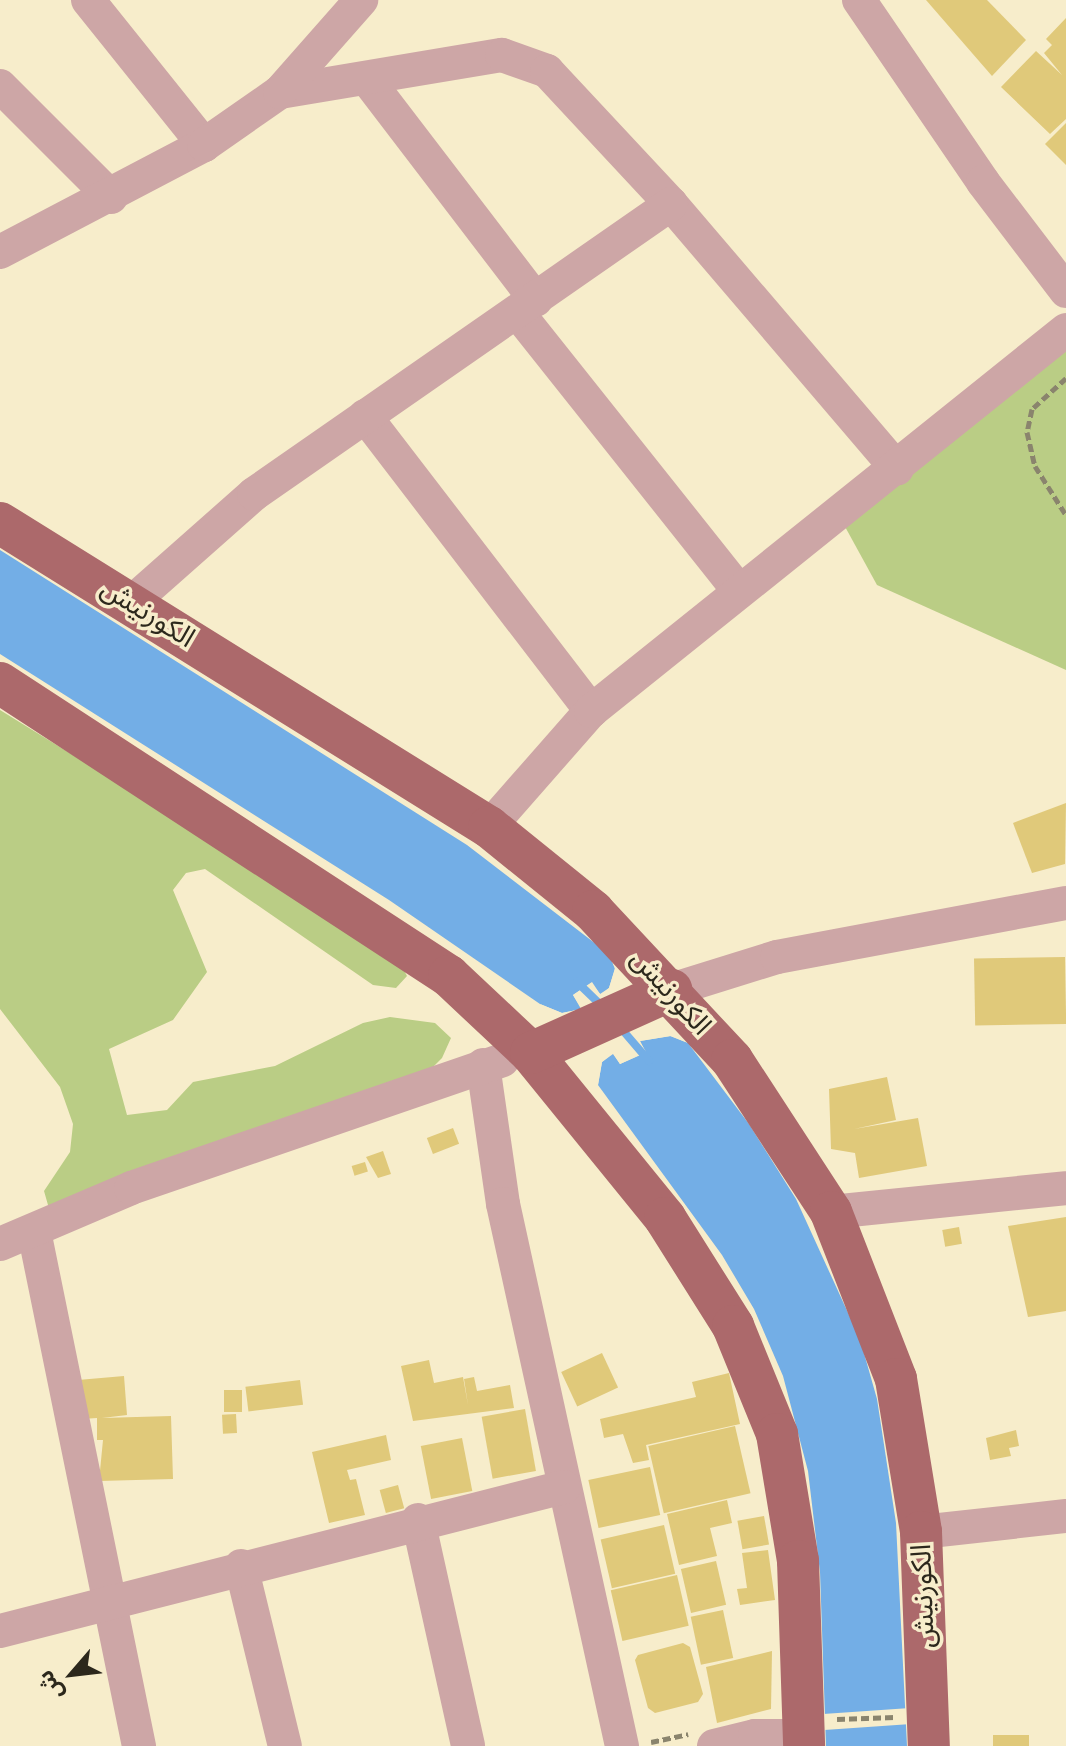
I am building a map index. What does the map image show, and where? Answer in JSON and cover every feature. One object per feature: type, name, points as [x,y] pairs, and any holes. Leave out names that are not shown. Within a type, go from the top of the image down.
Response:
[{"type":"main road","name":"الكورنيش","points":[[0,523],[132,602],[489,827],[593,911],[660,995],[732,1060],[831,1212],[896,1379],[921,1532],[920,1731]]},
{"type":"main road","points":[[0,683],[395,937],[549,1047],[710,1285],[756,1376],[777,1434],[793,1510],[810,1734]]},
{"type":"main road","points":[[549,1047],[660,995]]},
{"type":"street","points":[[88,0],[204,145]]},
{"type":"street","points":[[859,0],[983,182],[1066,291]]},
{"type":"street","points":[[0,252],[111,197],[204,145],[280,92],[348,4]]},
{"type":"street","points":[[280,92],[478,57],[524,60],[547,71],[671,204],[897,469]]},
{"type":"street","points":[[367,79],[527,306],[738,590]]},
{"type":"street","points":[[0,86],[111,197]]},
{"type":"street","points":[[132,602],[203,534],[365,416],[671,204]]},
{"type":"street","points":[[489,827],[591,711],[738,590],[897,469],[1066,330]]},
{"type":"street","points":[[365,416],[591,711]]},
{"type":"street","points":[[660,995],[777,957],[1066,903]]},
{"type":"street","points":[[0,1244],[131,1188],[483,1065],[549,1047]]},
{"type":"street","points":[[483,1065],[503,1204],[564,1487],[633,1740]]},
{"type":"street","points":[[831,1212],[1066,1188]]},
{"type":"street","points":[[34,1231],[139,1746]]},
{"type":"street","points":[[0,1631],[111,1599],[418,1520],[564,1487]]},
{"type":"street","points":[[921,1532],[1066,1516]]},
{"type":"street","points":[[418,1520],[468,1746]]},
{"type":"street","points":[[241,1566],[285,1746]]},
{"type":"street","points":[[707,1738],[810,1734]]},
{"type":"path","points":[[1066,378],[1032,409],[1027,432],[1035,466],[1066,515]]},
{"type":"path","points":[[810,1734],[920,1731]]},
{"type":"path","points":[[633,1740],[655,1742],[707,1738]]},
{"type":"green space","points":[[1066,342],[1066,670],[877,585],[843,523]]},
{"type":"green space","points":[[0,710],[309,901],[400,963],[407,976],[396,988],[373,985],[205,869],[186,873],[173,890],[207,972],[173,1020],[109,1049],[127,1115],[167,1110],[193,1082],[275,1066],[363,1023],[390,1017],[435,1023],[451,1038],[442,1058],[424,1076],[50,1212],[44,1191],[70,1152],[73,1124],[60,1087],[0,1009]]},
{"type":"water","points":[[0,550],[467,845],[609,954],[615,969],[609,988],[601,995],[591,983],[573,995],[582,1009],[562,1013],[540,1004],[389,900],[0,654]]},
{"type":"water","points":[[671,1036],[688,1043],[749,1124],[796,1199],[860,1339],[877,1399],[896,1523],[907,1746],[826,1746],[820,1572],[808,1471],[783,1376],[754,1309],[722,1255],[598,1085],[602,1062],[613,1053],[620,1064],[645,1053],[640,1041]]},
{"type":"pier","points":[[609,954],[619,969],[612,990],[601,999],[591,988],[579,996],[585,1007],[581,1009],[573,995],[592,982],[600,994],[609,988],[615,968]]},
{"type":"pier","points":[[540,1004],[562,1013],[579,1009],[561,1017],[545,1010]]},
{"type":"pier","points":[[671,1032],[688,1043],[670,1036],[640,1041],[646,1052],[620,1064],[613,1054],[602,1062],[598,1085],[594,1079],[599,1060],[612,1050],[621,1059],[640,1050],[638,1037]]},
{"type":"pier","points":[[910,1708],[911,1724],[824,1730],[823,1714]]},
{"type":"building","points":[[926,0],[987,0],[1026,40],[992,76]]},
{"type":"building","points":[[1066,18],[1066,119],[1050,134],[1001,87],[1036,51],[1062,75],[1044,53],[1052,45],[1046,39]]},
{"type":"building","points":[[1066,123],[1066,165],[1045,144]]},
{"type":"building","points":[[1066,803],[1065,864],[1032,873],[1013,823]]},
{"type":"building","points":[[1065,957],[1066,1024],[975,1026],[974,959]]},
{"type":"building","points":[[887,1077],[896,1120],[854,1129],[918,1118],[927,1166],[859,1178],[855,1153],[831,1149],[829,1089]]},
{"type":"building","points":[[453,1128],[459,1144],[433,1154],[427,1138]]},
{"type":"building","points":[[383,1151],[391,1174],[378,1178],[366,1157]]},
{"type":"building","points":[[365,1162],[368,1172],[355,1176],[352,1166]]},
{"type":"building","points":[[1066,1217],[1066,1311],[1028,1317],[1008,1226]]},
{"type":"building","points":[[959,1227],[962,1244],[945,1247],[942,1230]]},
{"type":"building","points":[[602,1353],[618,1387],[577,1406],[561,1372]]},
{"type":"building","points":[[429,1360],[434,1383],[463,1377],[468,1405],[464,1379],[474,1377],[477,1391],[510,1385],[514,1408],[413,1421],[401,1366]]},
{"type":"building","points":[[729,1373],[740,1424],[646,1445],[649,1460],[633,1463],[623,1434],[604,1438],[600,1419],[696,1397],[692,1382]]},
{"type":"building","points":[[124,1376],[127,1415],[102,1418],[171,1416],[173,1479],[99,1481],[103,1440],[97,1440],[97,1418],[82,1419],[78,1380]]},
{"type":"building","points":[[300,1380],[303,1405],[248,1412],[245,1387]]},
{"type":"building","points":[[224,1390],[242,1390],[242,1412],[224,1412]]},
{"type":"building","points":[[525,1409],[536,1471],[493,1479],[482,1417]]},
{"type":"building","points":[[236,1414],[237,1433],[223,1434],[222,1415]]},
{"type":"building","points":[[735,1426],[751,1493],[664,1513],[648,1446]]},
{"type":"building","points":[[1016,1430],[1019,1446],[1009,1448],[1011,1456],[990,1460],[986,1438]]},
{"type":"building","points":[[386,1435],[391,1460],[347,1470],[350,1480],[356,1479],[365,1515],[329,1523],[312,1452]]},
{"type":"building","points":[[462,1438],[472,1491],[431,1499],[421,1446]]},
{"type":"building","points":[[650,1467],[660,1515],[599,1528],[588,1480]]},
{"type":"building","points":[[398,1485],[404,1508],[386,1513],[380,1490]]},
{"type":"building","points":[[727,1500],[732,1523],[710,1528],[717,1556],[679,1565],[667,1514]]},
{"type":"building","points":[[764,1516],[769,1545],[742,1549],[737,1521]]},
{"type":"building","points":[[664,1525],[675,1574],[612,1588],[601,1540]]},
{"type":"building","points":[[768,1550],[775,1600],[740,1605],[737,1589],[747,1588],[742,1553]]},
{"type":"building","points":[[716,1561],[726,1605],[691,1613],[681,1569]]},
{"type":"building","points":[[677,1575],[689,1626],[622,1641],[611,1590]]},
{"type":"building","points":[[723,1610],[733,1658],[701,1665],[691,1617]]},
{"type":"building","points":[[683,1643],[690,1647],[703,1694],[698,1702],[655,1713],[648,1708],[635,1660],[638,1655]]},
{"type":"building","points":[[772,1651],[771,1709],[717,1723],[706,1667]]},
{"type":"building","points":[[993,1735],[1029,1735],[1029,1746],[993,1746]]},
{"type":"waterway","points":[[577,982],[602,1006]]},
{"type":"waterway","points":[[619,1026],[649,1061]]}]
